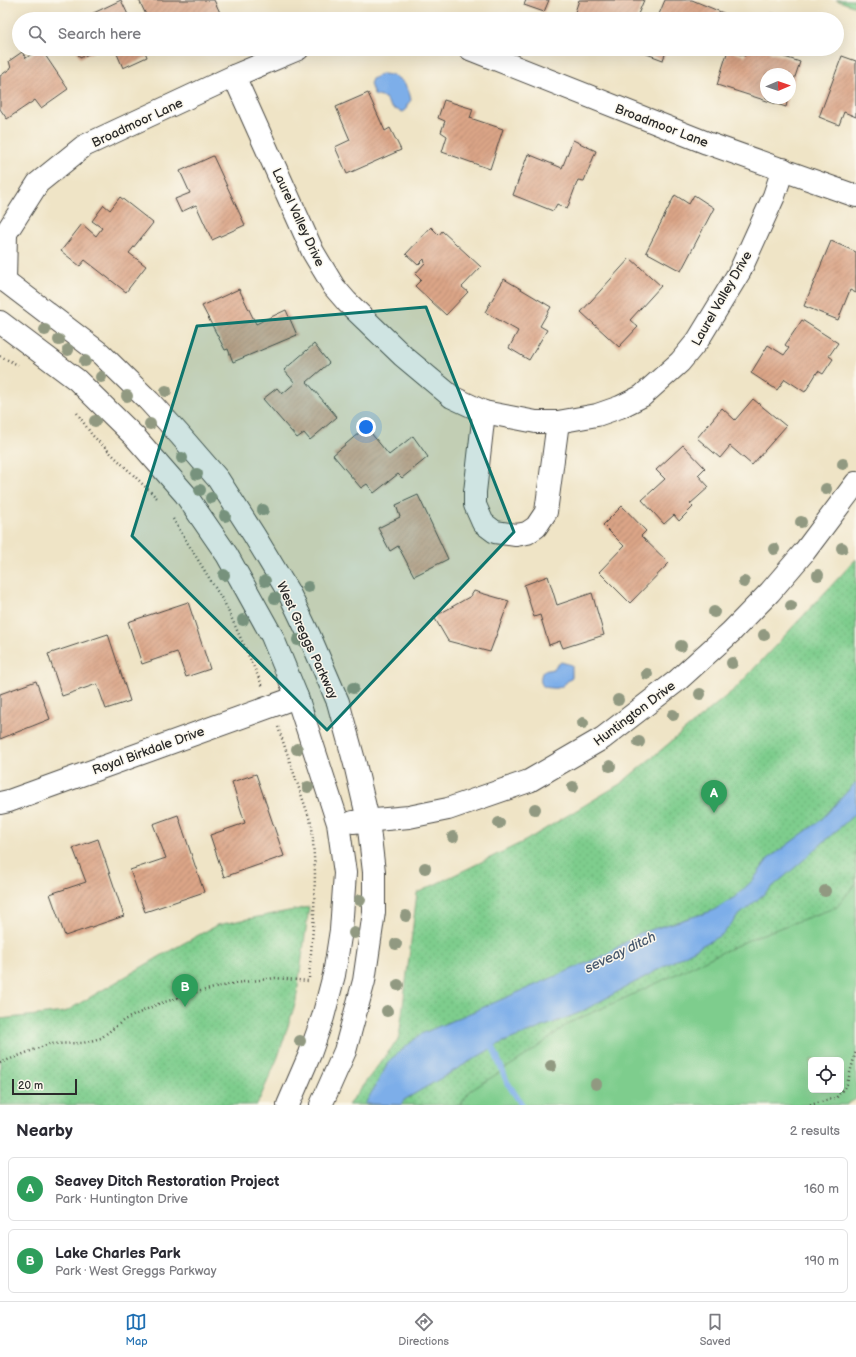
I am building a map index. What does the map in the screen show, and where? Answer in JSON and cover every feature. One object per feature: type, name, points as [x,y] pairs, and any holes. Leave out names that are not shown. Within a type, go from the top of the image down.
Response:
[{"type":"street","name":"Broadmoor Lane","points":[[2,278],[3,234],[38,183],[84,146],[234,76],[281,56]]},
{"type":"street","name":"Broadmoor Lane","points":[[488,56],[708,143],[856,196]]},
{"type":"street","name":"Laurel Valley Drive","points":[[234,76],[313,252],[334,287],[347,302],[409,361],[452,397],[484,412],[536,422],[558,422],[597,415],[620,407],[642,396],[680,362],[698,340],[740,271],[774,196],[783,170]]},
{"type":"street","name":"West Greggs Parkway","points":[[2,278],[101,354],[180,434],[218,479],[289,593],[338,702],[368,820],[374,872],[374,912],[364,981],[345,1051],[321,1105]]},
{"type":"street","points":[[0,322],[76,380],[135,437],[185,494],[227,555],[269,629],[297,697],[338,823],[345,873],[341,930],[334,975],[323,1018],[310,1054],[288,1105]]},
{"type":"street","points":[[484,412],[475,492],[475,505],[483,523],[496,532],[516,535],[527,532],[536,527],[546,512],[558,422]]},
{"type":"street","name":"Huntington Drive","points":[[338,823],[409,817],[448,808],[529,781],[603,738],[678,680],[731,632],[770,592],[805,551],[856,483]]},
{"type":"street","name":"Royal Birkdale Drive","points":[[0,803],[297,697]]},
{"type":"path","points":[[0,356],[21,367]]},
{"type":"path","points":[[76,412],[92,435],[161,502]]},
{"type":"path","points":[[170,513],[225,604],[260,678]]},
{"type":"path","points":[[280,732],[312,826],[315,872],[314,915],[309,981],[307,988]]},
{"type":"path","points":[[0,1063],[49,1044],[83,1043],[101,1038],[124,1020],[158,1004],[197,992],[236,983],[275,978],[309,981]]},
{"type":"path","points":[[810,1105],[836,1098],[847,1084],[856,1051]]},
{"type":"highlighted area","points":[[426,307],[514,532],[327,730],[132,536],[197,326]]},
{"type":"green space","points":[[836,0],[856,0],[856,7]]},
{"type":"green space","points":[[856,559],[856,883],[837,907],[755,937],[569,1023],[530,1053],[470,1091],[460,1105],[348,1105],[399,1038],[417,893],[525,841],[620,784],[736,688]]},
{"type":"green space","points":[[856,800],[856,1099],[846,1105],[453,1105],[501,1043]]},
{"type":"green space","points":[[309,907],[296,1001],[278,1057],[257,1105],[0,1105],[0,1019],[65,1012],[217,925]]},
{"type":"water","points":[[381,74],[387,74],[397,78],[405,84],[411,100],[407,105],[406,110],[403,112],[392,108],[385,98],[374,95],[370,84],[372,79]]},
{"type":"water","points":[[561,662],[572,665],[572,677],[560,687],[544,687],[540,679],[543,671],[553,669]]},
{"type":"water","name":"seveay ditch","points":[[856,782],[856,813],[737,917],[723,934],[579,1013],[501,1043],[404,1100],[401,1105],[365,1104],[390,1060],[421,1034],[605,955],[640,933],[712,911],[735,897],[753,880],[768,859],[821,820]]},
{"type":"building","points":[[121,0],[127,12],[96,12]]},
{"type":"building","points":[[139,0],[214,0],[220,12],[145,12]]},
{"type":"building","points":[[526,0],[549,0],[544,12],[524,5]]},
{"type":"building","points":[[579,0],[644,0],[639,12],[575,12]]},
{"type":"building","points":[[665,0],[692,0],[721,12],[660,12]]},
{"type":"building","points":[[16,56],[25,56],[26,58],[29,56],[46,56],[68,89],[41,108],[35,100],[7,119],[0,109],[0,76],[11,68],[9,61]]},
{"type":"building","points":[[118,56],[147,56],[147,57],[123,68]]},
{"type":"building","points":[[652,56],[664,56],[663,60]]},
{"type":"building","points":[[726,56],[781,56],[800,62],[796,74],[796,68],[760,68],[760,99],[717,85]]},
{"type":"building","points":[[842,56],[856,61],[856,117],[844,112],[839,125],[819,117]]},
{"type":"building","points":[[368,93],[385,131],[390,128],[401,150],[347,174],[335,147],[350,140],[336,107]]},
{"type":"building","points":[[444,100],[473,109],[470,118],[503,129],[490,169],[442,152],[447,136],[441,132],[445,121],[438,118]]},
{"type":"building","points":[[777,104],[787,104],[786,107]]},
{"type":"building","points":[[573,140],[596,151],[584,181],[578,180],[567,209],[557,204],[553,211],[513,195],[528,154],[562,168]]},
{"type":"building","points":[[213,156],[245,225],[212,240],[196,205],[181,212],[175,199],[190,193],[180,171]]},
{"type":"building","points":[[675,195],[689,204],[694,195],[714,208],[681,271],[646,252]]},
{"type":"building","points":[[120,197],[153,223],[129,253],[146,266],[126,292],[85,260],[80,266],[61,251],[82,224],[96,236],[102,228],[92,221],[104,205],[110,210]]},
{"type":"building","points":[[431,227],[439,235],[442,231],[481,267],[462,287],[468,292],[446,315],[415,286],[421,280],[415,274],[425,263],[424,259],[418,265],[406,254]]},
{"type":"building","points":[[831,241],[856,252],[856,293],[850,290],[838,320],[804,306]]},
{"type":"building","points":[[630,258],[661,286],[630,320],[638,327],[619,347],[581,312]]},
{"type":"building","points":[[504,279],[551,307],[540,326],[547,330],[529,360],[509,348],[518,331],[485,312]]},
{"type":"building","points":[[239,289],[256,324],[286,310],[297,335],[233,362],[228,349],[225,350],[202,306]]},
{"type":"building","points":[[802,320],[838,343],[829,356],[833,359],[823,374],[818,371],[805,392],[785,379],[777,390],[751,373],[768,345],[784,355],[789,348],[785,345]]},
{"type":"building","points":[[314,344],[329,363],[307,382],[337,417],[310,440],[304,433],[297,438],[263,399],[277,388],[282,394],[295,383],[284,370]]},
{"type":"building","points":[[753,399],[786,426],[752,465],[730,446],[720,458],[697,438],[722,408],[735,420]]},
{"type":"building","points":[[366,427],[389,455],[413,436],[428,457],[402,478],[398,474],[374,493],[367,484],[361,488],[333,455]]},
{"type":"building","points":[[683,445],[705,468],[698,475],[709,487],[690,504],[693,507],[679,521],[674,515],[664,524],[642,500],[665,479],[656,470]]},
{"type":"building","points":[[418,495],[448,559],[414,576],[398,546],[390,551],[378,528],[400,517],[396,505]]},
{"type":"building","points":[[622,506],[646,531],[641,536],[669,563],[630,603],[599,572],[624,546],[603,525]]},
{"type":"building","points":[[548,576],[557,605],[592,593],[604,635],[563,648],[560,641],[549,645],[540,615],[534,617],[524,585]]},
{"type":"building","points":[[474,591],[509,601],[490,652],[448,641],[434,617],[471,596]]},
{"type":"building","points":[[188,602],[210,669],[186,677],[177,652],[142,664],[128,622]]},
{"type":"building","points":[[108,634],[130,701],[106,709],[97,684],[62,696],[48,654]]},
{"type":"building","points":[[36,681],[50,719],[0,739],[0,694]]},
{"type":"building","points":[[256,774],[284,856],[224,877],[210,835],[245,823],[232,782]]},
{"type":"building","points":[[178,815],[204,892],[145,912],[130,870],[166,858],[153,824]]},
{"type":"building","points":[[98,839],[124,916],[65,936],[50,894],[86,882],[73,848]]},
{"type":"waterway","points":[[490,1040],[507,1082],[522,1105]]},
{"type":"place","name":"Seavey Ditch Restoration Project","points":[[714,813]]},
{"type":"place","name":"Lake Charles Park","points":[[185,1007]]}]
